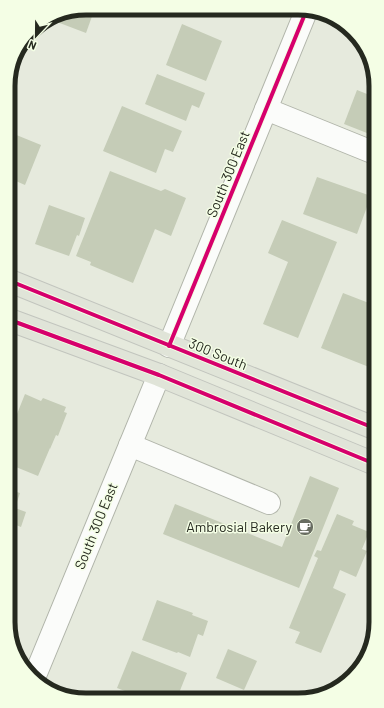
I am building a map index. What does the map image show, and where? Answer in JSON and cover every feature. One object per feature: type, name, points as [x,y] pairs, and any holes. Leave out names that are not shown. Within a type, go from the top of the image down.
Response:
[{"type":"main road","name":"300 South","points":[[15,284],[369,426]]},
{"type":"main road","points":[[15,322],[159,375],[369,462]]},
{"type":"street","name":"South 300 East","points":[[169,346],[304,16]]},
{"type":"street","points":[[266,109],[369,151]]},
{"type":"street","name":"South 300 East","points":[[36,672],[159,375]]},
{"type":"street","points":[[130,445],[269,502]]},
{"type":"building","points":[[92,15],[86,33],[57,22],[72,16]]},
{"type":"building","points":[[182,24],[222,41],[206,81],[166,65]]},
{"type":"building","points":[[157,74],[205,93],[199,108],[192,105],[186,121],[145,104]]},
{"type":"building","points":[[357,90],[369,95],[369,134],[344,124]]},
{"type":"building","points":[[122,106],[182,131],[173,152],[165,149],[156,173],[103,151]]},
{"type":"building","points":[[15,134],[41,145],[25,185],[15,181]]},
{"type":"building","points":[[110,171],[161,191],[165,189],[186,198],[171,236],[155,229],[133,283],[90,265],[91,262],[76,256]]},
{"type":"building","points":[[317,177],[369,195],[369,201],[357,234],[303,214]]},
{"type":"building","points":[[49,205],[85,218],[79,236],[77,235],[69,256],[35,244]]},
{"type":"building","points":[[282,220],[337,242],[298,338],[263,324],[288,262],[268,253]]},
{"type":"building","points":[[343,293],[369,303],[369,367],[321,348]]},
{"type":"building","points":[[25,394],[41,401],[43,398],[66,407],[64,412],[67,413],[58,436],[56,435],[38,476],[15,467],[15,419]]},
{"type":"building","points":[[310,476],[339,488],[299,588],[163,534],[175,504],[282,547]]},
{"type":"building","points":[[15,491],[20,493],[15,508]]},
{"type":"building","points":[[15,508],[26,512],[21,527],[15,525]]},
{"type":"building","points":[[337,514],[354,521],[352,525],[369,532],[362,549],[367,551],[356,577],[340,570],[333,588],[346,594],[321,653],[295,643],[300,632],[289,628],[318,558],[314,556],[317,550],[321,551]]},
{"type":"building","points":[[157,600],[193,613],[192,615],[208,621],[203,636],[198,634],[190,657],[142,640]]},
{"type":"building","points":[[228,649],[257,661],[244,690],[216,678]]},
{"type":"building","points":[[132,651],[187,673],[179,693],[130,693],[117,688]]},
{"type":"cycle path","points":[[169,346],[304,16]]},
{"type":"cycle path","points":[[15,283],[369,426]]},
{"type":"cycle path","points":[[15,322],[159,375],[369,462]]},
{"type":"place","name":"Ambrosial Bakery","points":[[305,527]]}]
